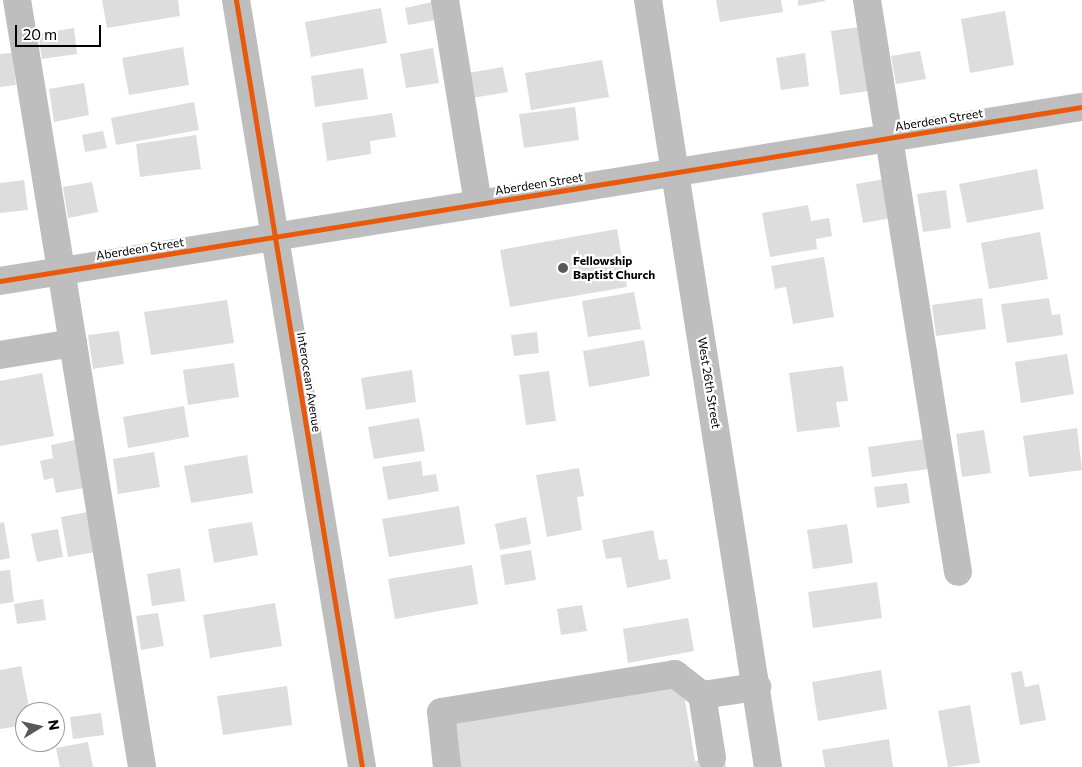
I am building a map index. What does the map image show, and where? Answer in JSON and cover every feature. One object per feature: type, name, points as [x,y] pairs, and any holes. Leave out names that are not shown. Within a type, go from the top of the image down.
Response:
[{"type":"street","points":[[17,0],[142,767]]},
{"type":"street","name":"Interocean Avenue","points":[[236,0],[362,767]]},
{"type":"street","points":[[445,0],[478,204]]},
{"type":"street","name":"West 26th Street","points":[[648,0],[758,687],[768,767]]},
{"type":"street","points":[[867,0],[891,138],[958,572]]},
{"type":"street","name":"Aberdeen Street","points":[[0,282],[1082,107]]},
{"type":"street","points":[[0,355],[73,343]]},
{"type":"street","points":[[447,767],[441,712],[675,674],[702,695],[712,758]]},
{"type":"street","points":[[702,695],[758,687]]},
{"type":"building","points":[[102,0],[178,0],[180,16],[107,28]]},
{"type":"building","points":[[716,0],[781,0],[783,12],[720,22]]},
{"type":"building","points":[[798,0],[825,0],[825,1],[798,6]]},
{"type":"building","points":[[432,2],[435,20],[408,25],[405,8]]},
{"type":"building","points":[[381,8],[387,43],[311,57],[305,22]]},
{"type":"building","points":[[1005,11],[1014,65],[970,73],[961,19]]},
{"type":"building","points":[[866,26],[876,90],[840,95],[831,31]]},
{"type":"building","points":[[74,28],[77,54],[42,59],[38,34]]},
{"type":"building","points":[[183,47],[189,85],[129,95],[122,58]]},
{"type":"building","points":[[433,48],[439,83],[406,88],[400,54]]},
{"type":"building","points":[[920,51],[926,79],[896,84],[891,56]]},
{"type":"building","points":[[12,53],[16,85],[0,87],[0,54]]},
{"type":"building","points":[[805,53],[809,86],[781,90],[776,58]]},
{"type":"building","points":[[602,60],[609,97],[531,110],[525,73]]},
{"type":"building","points":[[503,67],[508,92],[472,98],[468,73]]},
{"type":"building","points":[[363,68],[368,99],[315,107],[311,76]]},
{"type":"building","points":[[84,83],[89,115],[54,122],[49,89]]},
{"type":"building","points":[[194,102],[199,130],[116,145],[111,118]]},
{"type":"building","points":[[575,107],[579,140],[524,148],[519,114]]},
{"type":"building","points":[[392,113],[396,137],[370,141],[371,154],[327,161],[322,123]]},
{"type":"building","points":[[103,131],[107,148],[85,152],[82,135]]},
{"type":"building","points":[[196,135],[201,169],[140,177],[136,144]]},
{"type":"building","points":[[1037,169],[1044,209],[967,223],[959,184]]},
{"type":"building","points":[[890,178],[897,217],[863,223],[856,184]]},
{"type":"building","points":[[24,180],[28,210],[0,213],[0,183]]},
{"type":"building","points":[[92,182],[98,212],[68,218],[63,187]]},
{"type":"building","points":[[946,190],[951,228],[923,232],[917,194]]},
{"type":"building","points":[[808,205],[811,221],[829,218],[832,236],[816,239],[817,249],[770,257],[762,213]]},
{"type":"building","name":"Fellowship Baptist Church","points":[[617,229],[627,287],[510,307],[500,250]]},
{"type":"building","points":[[1040,232],[1048,279],[989,289],[981,243]]},
{"type":"building","points":[[824,257],[834,317],[793,324],[786,287],[775,289],[771,266]]},
{"type":"building","points":[[634,292],[641,329],[588,337],[582,301]]},
{"type":"building","points":[[982,298],[986,329],[936,336],[932,305]]},
{"type":"building","points":[[1049,298],[1052,315],[1060,314],[1063,335],[1007,343],[1001,304]]},
{"type":"building","points":[[227,300],[234,343],[151,355],[144,312]]},
{"type":"building","points":[[119,331],[124,364],[93,369],[88,335]]},
{"type":"building","points":[[537,332],[539,353],[514,356],[511,335]]},
{"type":"building","points":[[644,340],[650,376],[589,387],[583,351]]},
{"type":"building","points":[[1067,354],[1074,394],[1021,403],[1015,362]]},
{"type":"building","points":[[234,363],[239,397],[188,405],[183,370]]},
{"type":"building","points":[[843,366],[848,401],[836,402],[840,427],[797,432],[789,373]]},
{"type":"building","points":[[412,370],[416,402],[366,410],[361,378]]},
{"type":"building","points":[[549,371],[556,421],[526,425],[519,375]]},
{"type":"building","points":[[42,373],[54,436],[0,446],[0,381]]},
{"type":"building","points":[[184,406],[189,437],[128,448],[123,417]]},
{"type":"building","points":[[419,418],[425,451],[374,459],[368,427]]},
{"type":"building","points":[[1077,428],[1082,470],[1029,477],[1023,436]]},
{"type":"building","points":[[984,430],[991,473],[962,477],[956,434]]},
{"type":"building","points":[[931,438],[935,468],[872,477],[868,447]]},
{"type":"building","points":[[80,439],[89,487],[56,493],[53,478],[44,480],[40,461],[53,458],[51,445]]},
{"type":"building","points":[[154,452],[160,487],[118,494],[113,459]]},
{"type":"building","points":[[247,455],[253,493],[191,503],[184,466]]},
{"type":"building","points":[[421,461],[423,476],[436,474],[439,491],[388,500],[382,467]]},
{"type":"building","points":[[579,468],[584,496],[577,497],[582,530],[547,537],[536,475]]},
{"type":"building","points":[[907,483],[910,503],[877,508],[874,487]]},
{"type":"building","points":[[459,506],[465,544],[389,557],[382,519]]},
{"type":"building","points":[[93,511],[100,551],[68,557],[61,517]]},
{"type":"building","points":[[526,517],[531,544],[500,550],[495,524]]},
{"type":"building","points":[[4,522],[10,558],[0,560],[0,523]]},
{"type":"building","points":[[252,522],[258,555],[214,563],[208,529]]},
{"type":"building","points":[[847,524],[853,563],[813,569],[807,530]]},
{"type":"building","points":[[58,529],[63,557],[37,562],[31,534]]},
{"type":"building","points":[[653,530],[659,560],[667,559],[671,579],[627,588],[621,557],[606,559],[602,540]]},
{"type":"building","points":[[531,550],[536,580],[505,585],[500,555]]},
{"type":"building","points":[[472,565],[478,604],[395,619],[388,579]]},
{"type":"building","points":[[180,568],[185,601],[152,606],[147,574]]},
{"type":"building","points":[[10,570],[14,602],[0,604],[0,571]]},
{"type":"building","points":[[877,582],[882,618],[813,628],[808,592]]},
{"type":"building","points":[[43,599],[46,620],[17,624],[14,604]]},
{"type":"building","points":[[275,603],[282,646],[210,658],[203,615]]},
{"type":"building","points":[[582,605],[587,631],[561,635],[557,609]]},
{"type":"building","points":[[158,613],[164,646],[141,650],[136,616]]},
{"type":"building","points":[[688,618],[694,651],[628,663],[623,629]]},
{"type":"building","points":[[21,666],[28,702],[15,702],[15,727],[0,729],[0,670]]},
{"type":"building","points":[[881,670],[887,709],[818,721],[812,682]]},
{"type":"building","points":[[1022,671],[1025,687],[1039,684],[1046,720],[1020,725],[1011,673]]},
{"type":"building","points":[[682,682],[695,761],[724,756],[726,767],[456,767],[449,721]]},
{"type":"building","points":[[287,686],[292,725],[223,735],[217,696]]},
{"type":"building","points":[[970,705],[980,763],[948,767],[938,711]]},
{"type":"building","points":[[101,713],[104,735],[73,739],[70,717]]},
{"type":"building","points":[[889,739],[893,767],[825,767],[822,750]]},
{"type":"building","points":[[88,742],[93,767],[60,767],[57,752],[65,752],[65,746]]},
{"type":"cycle path","points":[[236,0],[362,767]]},
{"type":"cycle path","points":[[0,281],[1082,107]]},
{"type":"place","name":"Fellowship Baptist Church","points":[[563,268]]}]
